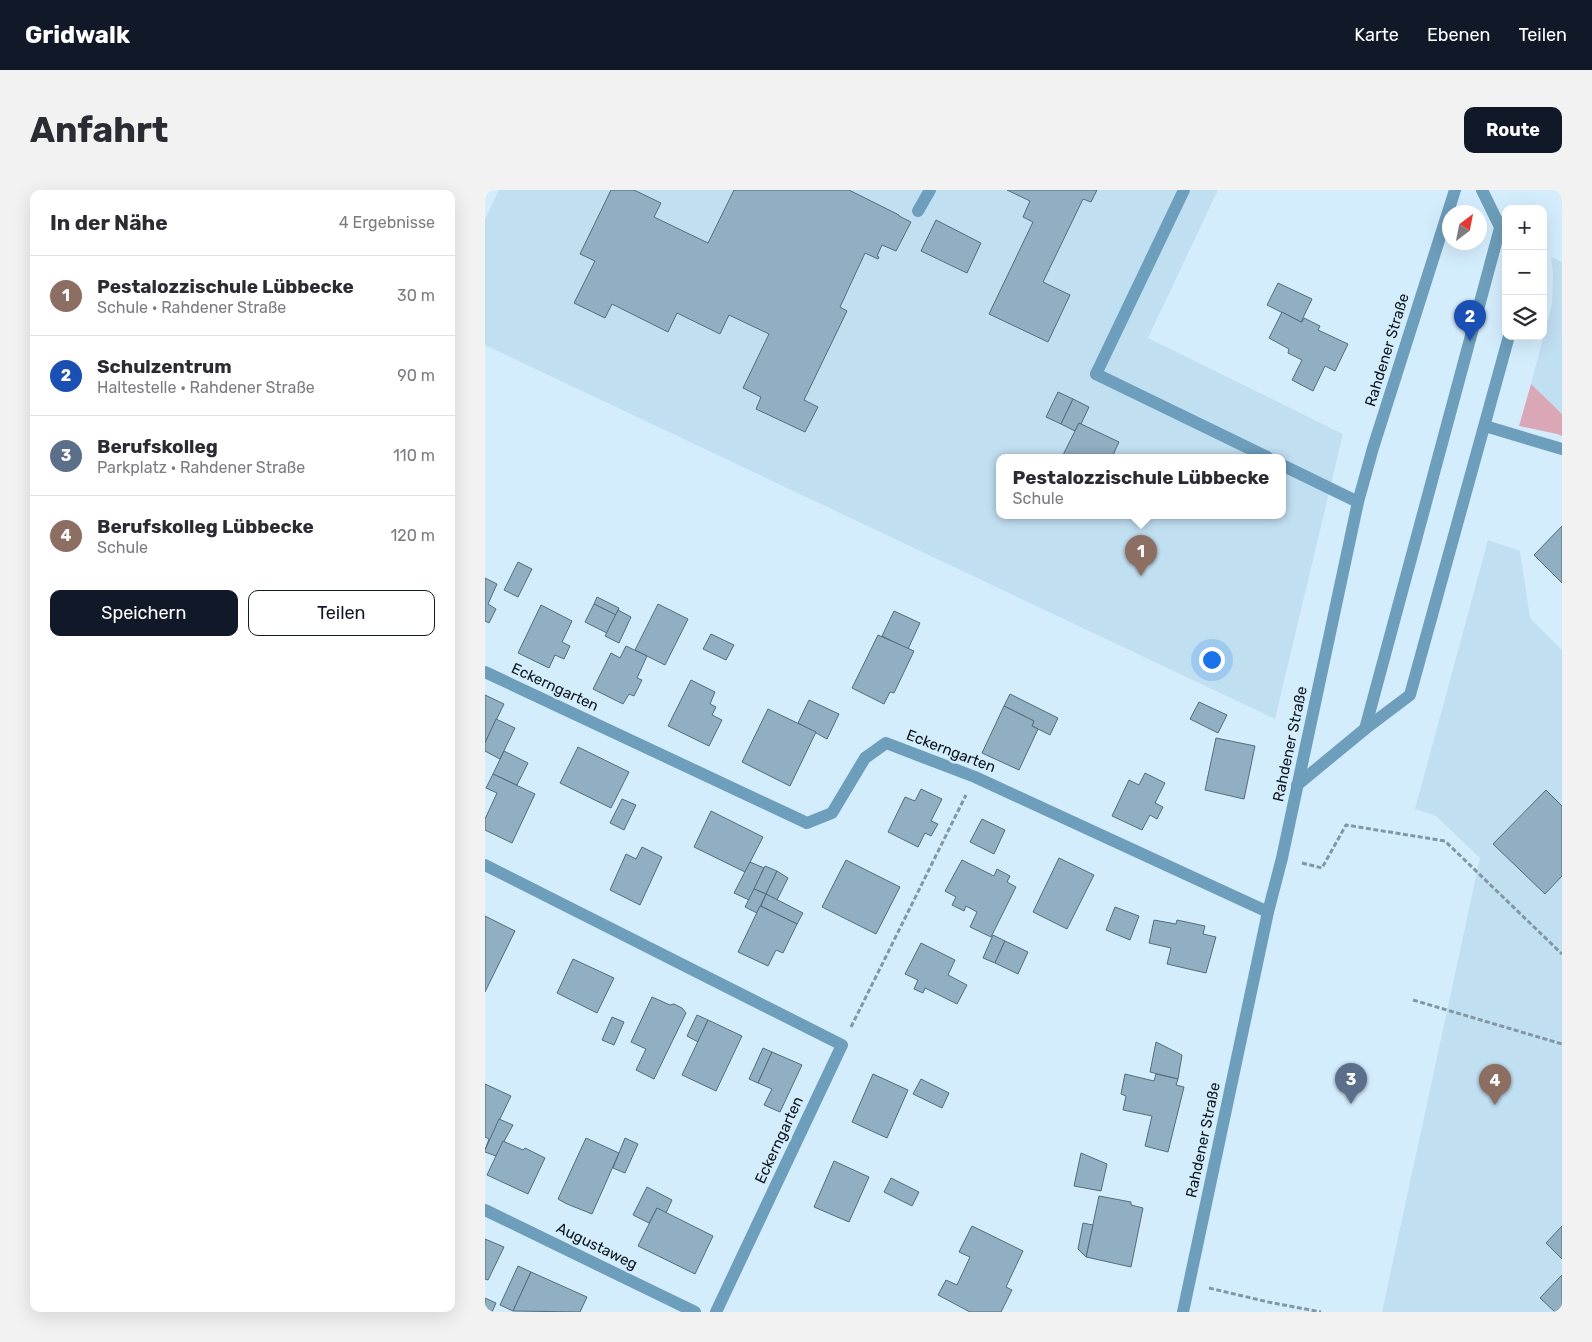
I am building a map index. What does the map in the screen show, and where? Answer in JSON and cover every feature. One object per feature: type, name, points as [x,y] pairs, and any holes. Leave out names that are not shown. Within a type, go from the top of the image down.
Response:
[{"type":"street","points":[[919,211],[930,190]]},
{"type":"street","points":[[1184,190],[1096,374],[1261,454]]},
{"type":"street","name":"Rahdener Straße","points":[[1183,1312],[1358,502],[1373,448],[1455,190]]},
{"type":"street","points":[[1482,190],[1502,232]]},
{"type":"street","points":[[1365,729],[1500,228]]},
{"type":"street","points":[[1297,785],[1410,695],[1508,340]]},
{"type":"street","points":[[1485,426],[1562,450]]},
{"type":"street","points":[[1286,466],[1358,502]]},
{"type":"street","name":"Eckerngarten","points":[[485,672],[807,823],[832,813],[865,758],[886,743],[975,776],[1268,912]]},
{"type":"street","points":[[485,865],[842,1045]]},
{"type":"street","name":"Eckerngarten","points":[[716,1312],[842,1045]]},
{"type":"street","name":"Augustaweg","points":[[485,1210],[695,1312]]},
{"type":"path","points":[[842,1045],[975,776]]},
{"type":"path","points":[[1282,858],[1322,868],[1346,825],[1445,841],[1562,954]]},
{"type":"path","points":[[1413,1000],[1562,1044]]},
{"type":"path","points":[[1189,1284],[1321,1312]]},
{"type":"shaded area","points":[[499,190],[1218,190],[1148,338],[1343,434],[1275,719],[485,345],[485,219]]},
{"type":"shaded area","points":[[1551,257],[1562,262],[1562,414],[1531,384],[1543,340],[1547,340],[1547,323],[1552,304],[1553,273]]},
{"type":"shaded area","points":[[1531,384],[1562,414],[1562,436],[1519,426]]},
{"type":"shaded area","points":[[1488,540],[1520,551],[1530,618],[1562,650],[1562,1312],[1382,1312],[1480,858],[1436,816],[1415,809]]},
{"type":"building","points":[[611,190],[634,190],[661,203],[654,217],[708,243],[734,190],[849,190],[911,222],[896,251],[882,245],[877,256],[879,257],[878,259],[865,253],[840,307],[847,311],[804,400],[818,407],[805,432],[756,409],[761,397],[743,388],[769,334],[729,315],[720,334],[677,313],[668,332],[612,304],[605,318],[574,303],[595,261],[580,254]]},
{"type":"building","points":[[1007,190],[1097,190],[1091,202],[1083,199],[1043,282],[1070,295],[1048,342],[989,314],[1033,222],[1023,217],[1030,201]]},
{"type":"building","points":[[936,220],[981,243],[967,273],[921,251]]},
{"type":"building","points":[[1278,283],[1312,299],[1301,322],[1267,305]]},
{"type":"building","points":[[1282,312],[1301,322],[1304,318],[1320,326],[1318,330],[1348,344],[1335,371],[1325,366],[1313,391],[1292,380],[1302,360],[1288,353],[1289,349],[1269,338]]},
{"type":"building","points":[[1058,392],[1073,399],[1061,424],[1046,417]]},
{"type":"building","points":[[1073,399],[1089,407],[1081,424],[1079,423],[1075,431],[1061,424]]},
{"type":"building","points":[[1079,423],[1119,442],[1113,454],[1064,454]]},
{"type":"building","points":[[1562,526],[1562,583],[1534,555]]},
{"type":"building","points":[[518,562],[532,569],[518,597],[504,590]]},
{"type":"building","points":[[485,578],[497,584],[488,604],[496,609],[489,623],[485,621]]},
{"type":"building","points":[[597,597],[619,608],[616,615],[594,604]]},
{"type":"building","points":[[594,604],[616,615],[607,633],[585,622]]},
{"type":"building","points":[[658,604],[688,619],[665,665],[635,650]]},
{"type":"building","points":[[541,605],[572,621],[562,642],[570,646],[564,659],[555,655],[549,668],[518,653]]},
{"type":"building","points":[[618,610],[631,617],[619,643],[605,636]]},
{"type":"building","points":[[894,611],[920,623],[908,649],[882,636]]},
{"type":"building","points":[[711,634],[734,645],[726,660],[703,649]]},
{"type":"building","points":[[878,635],[914,651],[894,693],[890,692],[884,704],[852,688]]},
{"type":"building","points":[[626,646],[647,656],[637,678],[642,680],[634,696],[629,694],[623,704],[593,689],[611,653],[620,658]]},
{"type":"building","points":[[691,680],[715,692],[710,704],[716,707],[712,715],[722,720],[709,746],[668,726]]},
{"type":"building","points":[[1010,694],[1058,718],[1050,735],[1032,726],[1034,721],[1004,706]]},
{"type":"building","points":[[485,695],[504,704],[485,743]]},
{"type":"building","points":[[809,700],[839,714],[827,739],[798,723]]},
{"type":"building","points":[[1199,702],[1227,715],[1218,733],[1190,719]]},
{"type":"building","points":[[1004,706],[1034,721],[1032,726],[1038,729],[1019,770],[982,753]]},
{"type":"building","points":[[768,709],[816,732],[790,786],[742,762]]},
{"type":"building","points":[[496,719],[515,728],[500,759],[485,751],[485,743]]},
{"type":"building","points":[[1216,738],[1255,746],[1244,799],[1205,790]]},
{"type":"building","points":[[578,747],[629,772],[611,808],[560,783]]},
{"type":"building","points":[[504,751],[528,763],[517,785],[493,774]]},
{"type":"building","points":[[1145,773],[1165,783],[1155,803],[1163,807],[1157,819],[1150,815],[1142,830],[1112,816],[1129,780],[1139,785]]},
{"type":"building","points":[[493,774],[535,794],[512,843],[485,830],[485,819],[497,793],[486,788]]},
{"type":"building","points":[[921,789],[942,799],[931,821],[938,824],[931,836],[925,833],[918,847],[888,832],[905,797],[915,801]]},
{"type":"building","points":[[1546,790],[1562,806],[1562,876],[1545,894],[1493,844]]},
{"type":"building","points":[[622,799],[636,805],[624,830],[610,823]]},
{"type":"building","points":[[711,811],[763,837],[745,872],[694,847]]},
{"type":"building","points":[[982,819],[1005,830],[994,854],[970,842]]},
{"type":"building","points":[[642,847],[662,857],[640,905],[610,890],[626,854],[636,859]]},
{"type":"building","points":[[1059,858],[1094,875],[1067,929],[1033,912]]},
{"type":"building","points":[[846,860],[900,887],[876,934],[822,907]]},
{"type":"building","points":[[962,860],[994,876],[997,869],[1010,876],[1007,882],[1016,887],[991,937],[970,927],[977,912],[966,906],[964,911],[952,905],[956,897],[945,891]]},
{"type":"building","points":[[750,862],[764,868],[749,900],[734,893]]},
{"type":"building","points":[[765,866],[777,871],[766,894],[754,889]]},
{"type":"building","points":[[777,871],[788,878],[777,900],[766,894]]},
{"type":"building","points":[[754,889],[766,894],[757,913],[745,907]]},
{"type":"building","points":[[766,894],[803,913],[797,924],[761,906]]},
{"type":"building","points":[[760,906],[797,924],[783,953],[776,950],[768,966],[738,952]]},
{"type":"building","points":[[1115,907],[1139,916],[1130,940],[1106,930]]},
{"type":"building","points":[[485,916],[515,931],[485,992]]},
{"type":"building","points":[[1154,920],[1176,924],[1177,920],[1205,926],[1203,934],[1216,937],[1206,973],[1167,964],[1171,948],[1149,943]]},
{"type":"building","points":[[993,935],[1005,941],[995,963],[983,958]]},
{"type":"building","points":[[1005,941],[1028,952],[1018,974],[995,963]]},
{"type":"building","points":[[921,943],[955,960],[948,975],[967,985],[957,1004],[925,988],[923,993],[914,989],[918,980],[905,974]]},
{"type":"building","points":[[573,959],[614,978],[597,1013],[557,993]]},
{"type":"building","points":[[652,997],[670,1005],[674,1004],[682,1008],[686,1013],[654,1079],[636,1070],[646,1049],[631,1042]]},
{"type":"building","points":[[697,1015],[708,1020],[698,1042],[687,1036]]},
{"type":"building","points":[[612,1017],[624,1022],[614,1045],[602,1040]]},
{"type":"building","points":[[708,1020],[742,1036],[716,1091],[682,1075]]},
{"type":"building","points":[[1156,1042],[1182,1055],[1178,1079],[1150,1072]]},
{"type":"building","points":[[763,1048],[772,1052],[758,1083],[749,1079]]},
{"type":"building","points":[[772,1052],[802,1065],[780,1112],[764,1105],[772,1089],[758,1083]]},
{"type":"building","points":[[873,1074],[908,1090],[887,1138],[852,1122]]},
{"type":"building","points":[[1125,1074],[1154,1081],[1156,1074],[1178,1079],[1176,1085],[1184,1087],[1168,1152],[1145,1146],[1152,1116],[1123,1110],[1126,1096],[1121,1094]]},
{"type":"building","points":[[921,1079],[949,1093],[942,1108],[913,1094]]},
{"type":"building","points":[[485,1084],[511,1096],[485,1150],[489,1139],[485,1137]]},
{"type":"building","points":[[499,1119],[513,1125],[496,1156],[485,1152],[485,1150]]},
{"type":"building","points":[[586,1138],[619,1153],[592,1214],[558,1199]]},
{"type":"building","points":[[625,1138],[638,1144],[625,1173],[613,1168]]},
{"type":"building","points":[[503,1141],[523,1150],[525,1148],[545,1158],[528,1194],[487,1175]]},
{"type":"building","points":[[1081,1153],[1107,1164],[1101,1191],[1074,1186]]},
{"type":"building","points":[[834,1161],[869,1177],[849,1222],[814,1207]]},
{"type":"building","points":[[891,1178],[919,1192],[912,1206],[884,1192]]},
{"type":"building","points":[[647,1187],[672,1200],[666,1213],[657,1208],[649,1223],[633,1215]]},
{"type":"building","points":[[1099,1196],[1131,1202],[1131,1205],[1143,1208],[1131,1267],[1086,1257]]},
{"type":"building","points":[[657,1208],[713,1236],[695,1274],[638,1246]]},
{"type":"building","points":[[1083,1223],[1093,1225],[1086,1257],[1078,1249]]},
{"type":"building","points":[[972,1226],[1023,1251],[1006,1287],[1012,1290],[1001,1312],[970,1312],[938,1295],[946,1280],[957,1285],[970,1257],[959,1252]]},
{"type":"building","points":[[1562,1226],[1562,1259],[1546,1243]]},
{"type":"building","points":[[485,1239],[504,1247],[488,1280],[485,1279]]},
{"type":"building","points":[[518,1266],[531,1272],[513,1311],[500,1305]]},
{"type":"building","points":[[531,1272],[587,1297],[580,1312],[513,1311]]},
{"type":"building","points":[[1562,1275],[1562,1312],[1555,1312],[1540,1298]]},
{"type":"building","points":[[485,1298],[496,1303],[492,1312],[485,1312]]},
{"type":"place","name":"Schulzentrum","points":[[1470,341]]},
{"type":"place","name":"Pestalozzischule Lübbecke","points":[[1141,576]]},
{"type":"place","name":"Berufskolleg","points":[[1351,1104]]},
{"type":"place","name":"Berufskolleg Lübbecke","points":[[1495,1105]]}]
